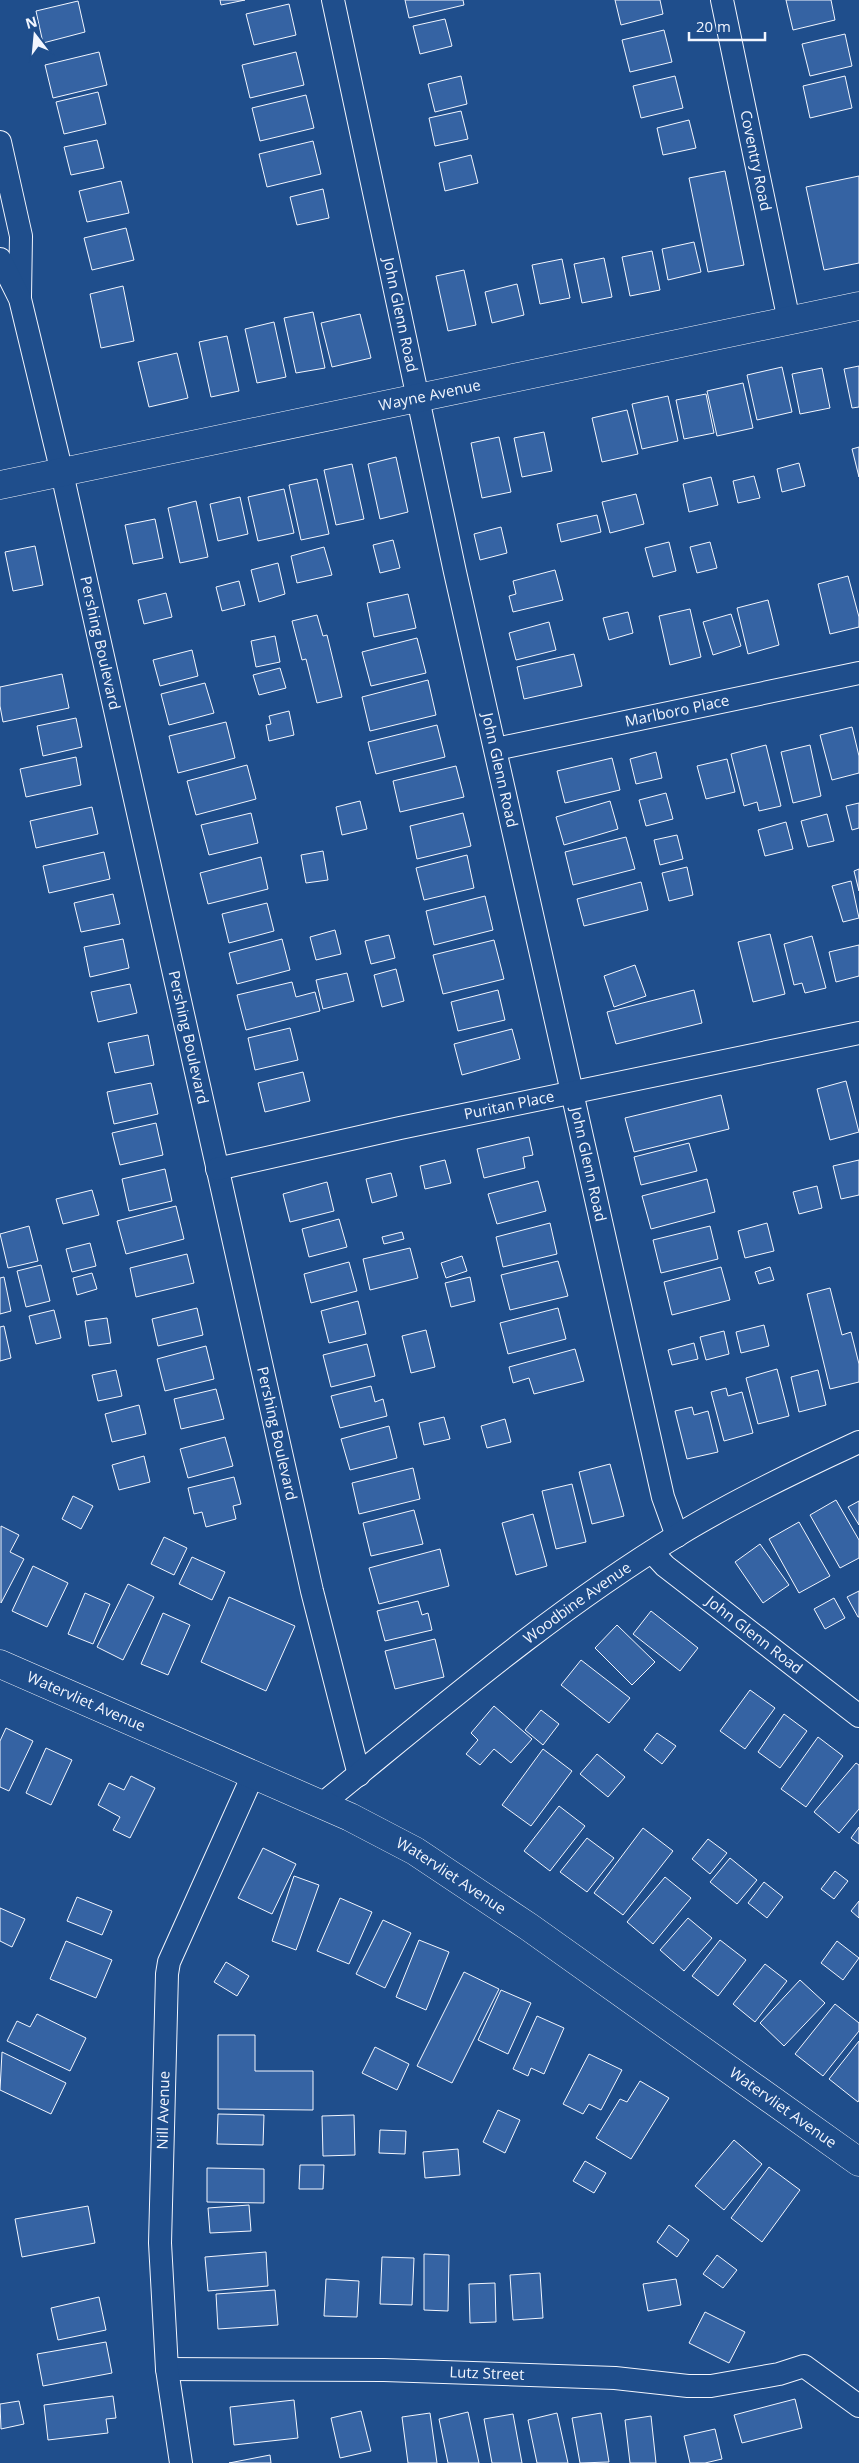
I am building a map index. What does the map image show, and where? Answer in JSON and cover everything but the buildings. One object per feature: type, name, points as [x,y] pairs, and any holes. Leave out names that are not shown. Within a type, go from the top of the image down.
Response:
[{"type":"street","name":"John Glenn Road","points":[[332,0],[417,398],[663,1497],[678,1536]]},
{"type":"street","name":"Coventry Road","points":[[722,0],[789,321]]},
{"type":"street","name":"Pershing Boulevard","points":[[0,142],[21,236],[20,299]]},
{"type":"street","name":"Pershing Boulevard","points":[[0,259],[20,299],[62,473],[312,1591],[359,1775]]},
{"type":"street","name":"Wayne Avenue","points":[[0,486],[859,306]]},
{"type":"street","name":"Marlboro Place","points":[[496,749],[859,673]]},
{"type":"street","name":"Puritan Place","points":[[217,1169],[400,1128],[859,1033]]},
{"type":"street","name":"Woodbine Avenue","points":[[322,1804],[502,1659],[564,1612],[652,1552],[723,1510],[859,1442]]},
{"type":"street","name":"John Glenn Road","points":[[652,1552],[665,1566],[859,1716]]},
{"type":"street","name":"Watervliet Avenue","points":[[0,1664],[322,1804],[415,1851],[545,1938],[859,2162]]},
{"type":"street","name":"Nill Avenue","points":[[181,2463],[167,2369],[160,2243],[169,1962],[253,1774]]},
{"type":"street","name":"Lutz Street","points":[[167,2369],[404,2370],[615,2378],[688,2386],[711,2386],[779,2374],[804,2366],[859,2406]]}]
